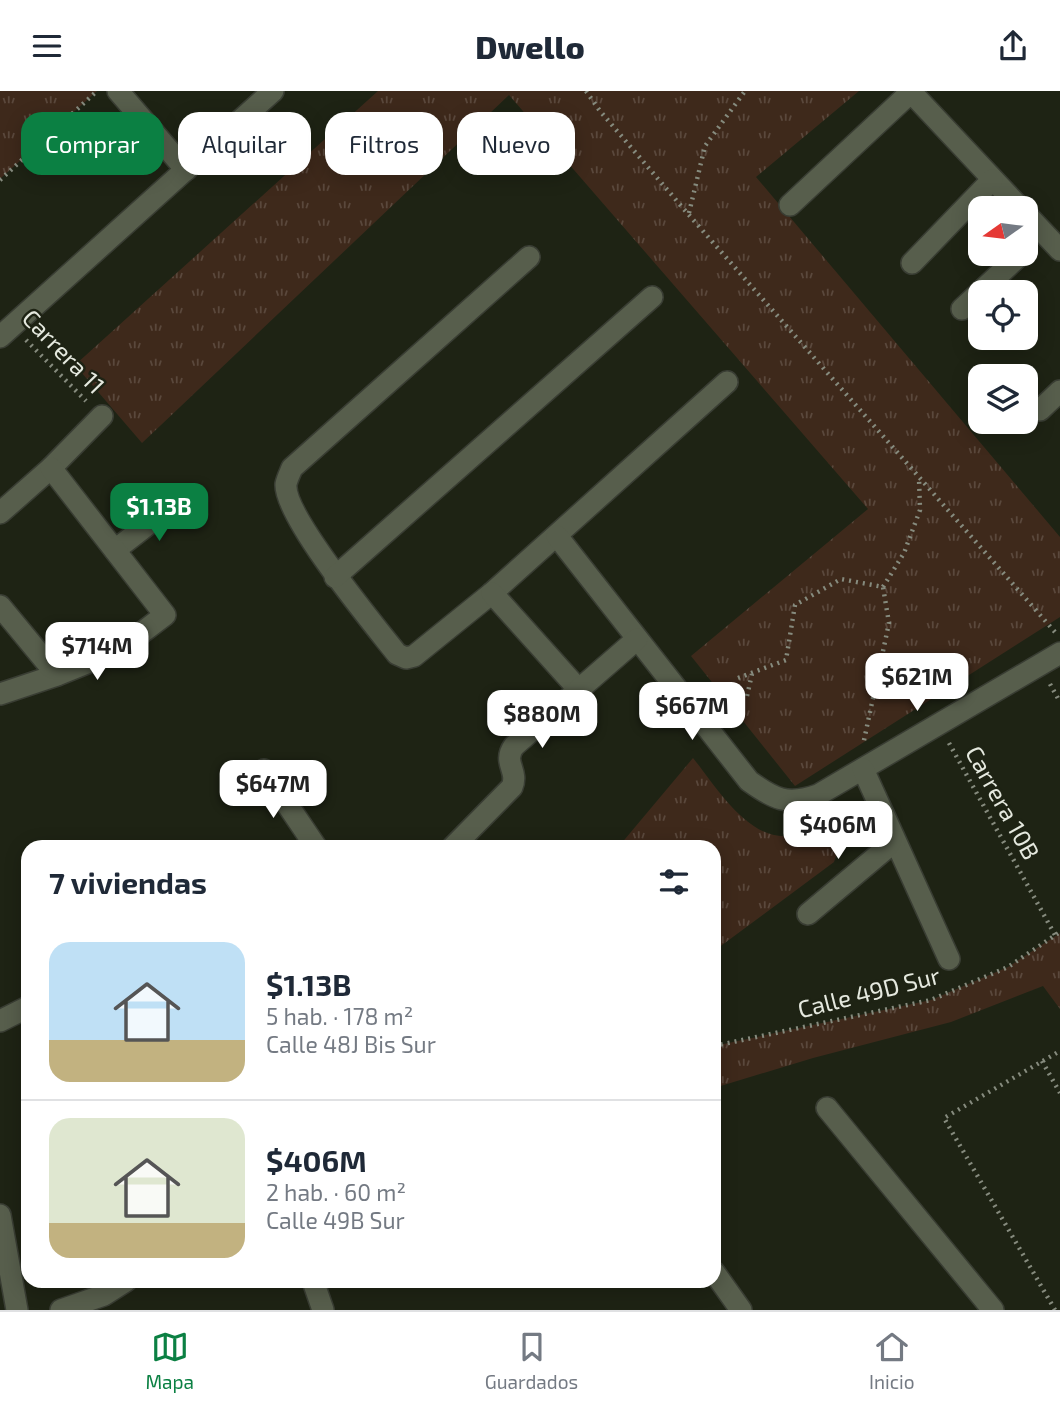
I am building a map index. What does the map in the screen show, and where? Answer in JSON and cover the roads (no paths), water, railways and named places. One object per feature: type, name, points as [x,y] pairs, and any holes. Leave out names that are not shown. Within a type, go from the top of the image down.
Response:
[{"type":"street","points":[[118,91],[178,161]]},
{"type":"street","points":[[251,112],[274,91]]},
{"type":"street","points":[[790,205],[911,92],[1008,196]]},
{"type":"street","points":[[6,331],[180,175]]},
{"type":"street","points":[[912,263],[992,180]]},
{"type":"street","points":[[1038,226],[1060,250]]},
{"type":"street","points":[[1038,238],[1044,232]]},
{"type":"street","points":[[529,257],[292,468],[286,484],[290,503],[335,577],[397,654],[406,658],[414,656],[492,593],[727,382]]},
{"type":"street","points":[[962,309],[1008,266]]},
{"type":"street","points":[[335,577],[652,297]]},
{"type":"street","points":[[1040,410],[1060,391]]},
{"type":"street","points":[[0,513],[51,468],[102,417]]},
{"type":"street","points":[[0,694],[119,650],[164,615],[51,468]]},
{"type":"street","points":[[115,550],[177,502]]},
{"type":"street","points":[[557,536],[749,781],[782,801],[803,801],[818,795],[1060,653]]},
{"type":"street","points":[[492,593],[580,691]]},
{"type":"street","points":[[0,606],[57,675]]},
{"type":"street","points":[[460,840],[512,787],[514,775],[508,760],[514,746],[637,639]]},
{"type":"street","points":[[264,770],[311,840]]},
{"type":"street","points":[[860,771],[949,959]]},
{"type":"street","points":[[808,915],[895,841]]},
{"type":"street","points":[[0,1021],[21,1010]]},
{"type":"street","points":[[827,1108],[993,1310]]},
{"type":"street","points":[[0,1215],[18,1310]]},
{"type":"street","points":[[721,1282],[741,1310]]},
{"type":"street","points":[[61,1310],[104,1295],[115,1288]]},
{"type":"street","points":[[315,1288],[323,1310]]}]
